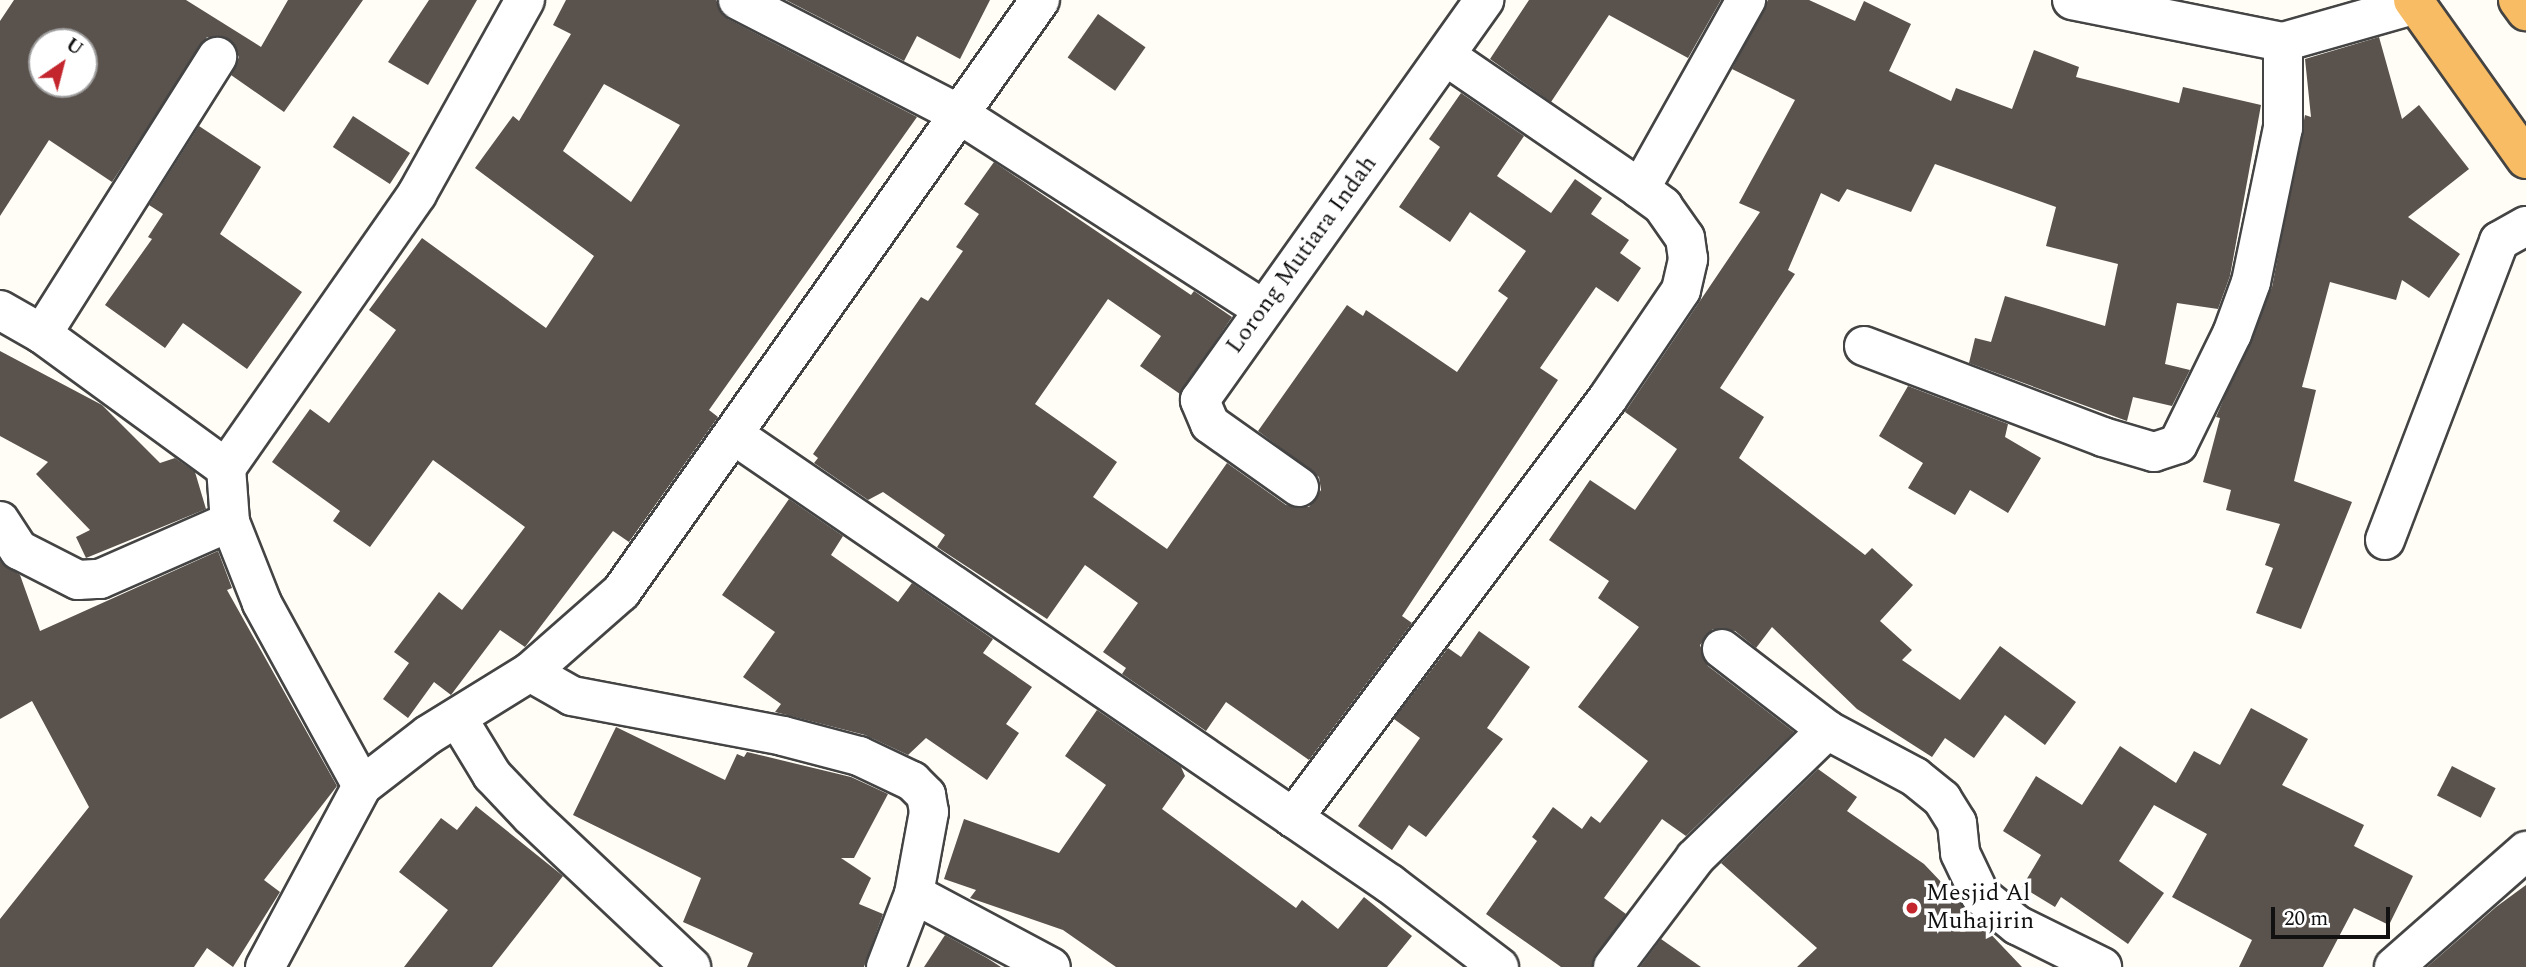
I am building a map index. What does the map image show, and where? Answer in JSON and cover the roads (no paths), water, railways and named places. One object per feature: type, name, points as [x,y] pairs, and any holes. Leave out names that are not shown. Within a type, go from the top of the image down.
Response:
[{"type":"highway","points":[[2518,0],[2526,11]]},
{"type":"highway","points":[[2414,2],[2526,159]]},
{"type":"street","points":[[362,786],[262,603],[230,522],[226,468],[417,194],[525,0]]},
{"type":"street","points":[[738,0],[959,114],[1263,309]]},
{"type":"street","points":[[265,967],[362,786],[428,735],[458,719],[530,672],[621,592],[1040,0]]},
{"type":"street","name":"Lorong Mutiara Indah","points":[[1299,487],[1224,435],[1200,408],[1204,389],[1484,0]]},
{"type":"street","points":[[1640,189],[1746,0]]},
{"type":"street","points":[[2072,0],[2283,42],[2414,2]]},
{"type":"street","points":[[1864,346],[2103,437],[2154,452],[2178,444],[2232,334],[2251,282],[2283,128],[2283,42]]},
{"type":"street","points":[[1293,818],[1608,398],[1681,290],[1688,260],[1685,238],[1663,206],[1446,56]]},
{"type":"street","points":[[41,334],[217,57]]},
{"type":"street","points":[[2385,540],[2499,241],[2526,226]]},
{"type":"street","points":[[0,310],[41,334],[226,468]]},
{"type":"street","points":[[734,435],[1293,818],[1499,967]]},
{"type":"street","points":[[0,521],[19,550],[78,580],[100,579],[230,522]]},
{"type":"street","points":[[1721,649],[1826,730],[1915,777],[1942,799],[1956,823],[1960,853],[1972,881],[1993,907],[2017,925],[2102,967]]},
{"type":"street","points":[[530,672],[572,696],[783,736],[859,756],[912,781],[926,794],[929,812],[914,894],[886,967]]},
{"type":"street","points":[[458,719],[492,775],[531,816],[691,967]]},
{"type":"street","points":[[1613,967],[1695,858],[1826,730]]},
{"type":"street","points":[[2395,966],[2526,850]]},
{"type":"street","points":[[914,894],[1051,967]]},
{"type":"place","name":"Mesjid Al Muhajirin","points":[[1912,908]]}]
